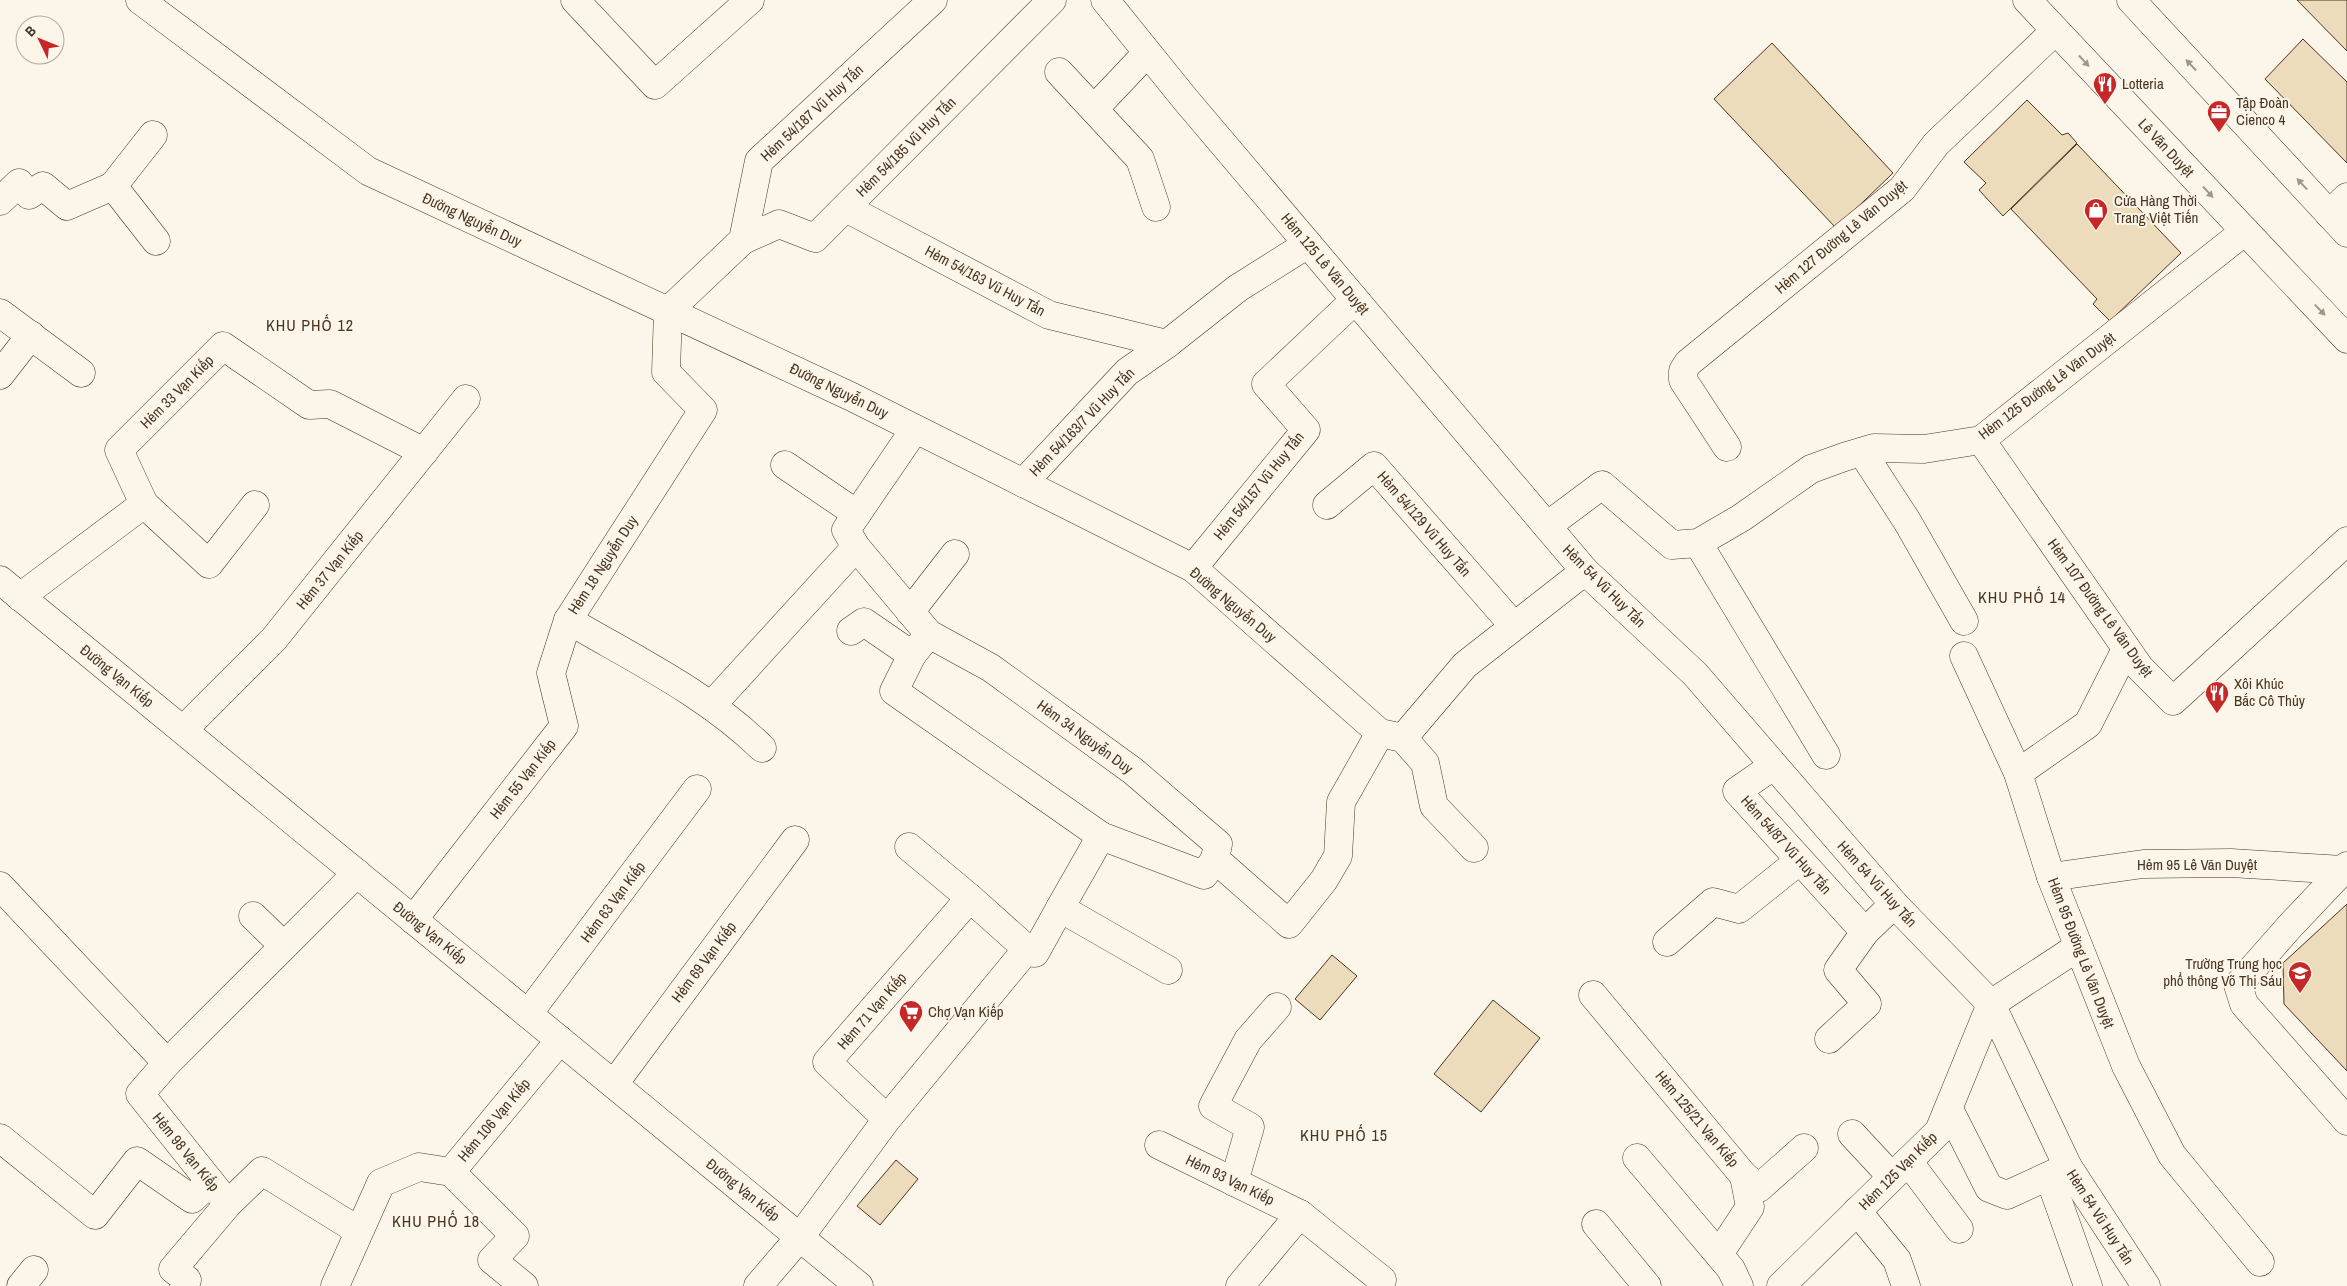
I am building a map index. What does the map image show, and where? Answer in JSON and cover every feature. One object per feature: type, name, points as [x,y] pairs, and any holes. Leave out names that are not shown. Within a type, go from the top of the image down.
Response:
[{"type":"street","name":"Đường Nguyễn Duy","points":[[140,0],[368,171],[852,397],[1193,568],[1425,763],[1434,806],[1474,848]]},
{"type":"street","points":[[575,0],[655,85],[750,0]]},
{"type":"street","name":"Hẻm 54/187 Vũ Huy Tấn","points":[[743,240],[759,161],[933,0]]},
{"type":"street","name":"Hẻm 54/185 Vũ Huy Tấn","points":[[743,240],[779,224],[815,238],[1052,0]]},
{"type":"street","name":"Hẻm 125 Lê Văn Duyệt","points":[[1104,0],[1547,526]]},
{"type":"street","name":"Lê Văn Duyệt","points":[[2027,0],[2347,339]]},
{"type":"street","points":[[2131,0],[2341,214]]},
{"type":"street","name":"Hẻm 127 Đường Lê Văn Duyệt","points":[[1728,447],[1682,380],[1683,371],[1688,363],[1902,189],[1936,144],[2055,31]]},
{"type":"street","points":[[1095,108],[1147,53]]},
{"type":"street","points":[[1059,72],[1095,108],[1140,159],[1156,207]]},
{"type":"street","points":[[10,192],[29,195],[43,186],[67,206],[113,186],[153,134]]},
{"type":"street","points":[[113,186],[156,241]]},
{"type":"street","name":"Hẻm 54/163 Vũ Huy Tấn","points":[[846,208],[1049,315],[1167,344]]},
{"type":"street","name":"Hẻm 125 Đường Lê Văn Duyệt","points":[[1547,526],[1602,485],[1672,545],[1698,543],[1741,518],[1811,469],[1874,448],[1924,449],[1981,440],[2245,231]]},
{"type":"street","points":[[668,311],[743,240]]},
{"type":"street","points":[[1167,344],[1238,288],[1308,244]]},
{"type":"street","name":"Hẻm 54/157 Vũ Huy Tấn","points":[[1193,568],[1306,430],[1266,384],[1355,300]]},
{"type":"street","name":"Hẻm 18 Nguyễn Duy","points":[[668,311],[666,372],[703,410],[568,620],[711,706],[742,729],[762,748]]},
{"type":"street","points":[[0,313],[81,373]]},
{"type":"street","points":[[0,375],[31,335]]},
{"type":"street","name":"Hẻm 54/163/7 Vũ Huy Tấn","points":[[1023,483],[1126,372],[1167,344]]},
{"type":"street","name":"Hẻm 33 Vạn Kiếp","points":[[144,504],[119,450],[223,346],[308,405],[330,404],[424,452]]},
{"type":"street","name":"Hẻm 37 Vạn Kiếp","points":[[183,730],[274,639],[466,399]]},
{"type":"street","name":"Hẻm 34 Nguyễn Duy","points":[[915,429],[846,530],[856,548],[929,634],[991,668],[1133,771],[1218,844],[1215,859]]},
{"type":"street","name":"Hẻm 107 Đường Lê Văn Duyệt","points":[[1981,440],[2126,649],[2140,668],[2173,701],[2347,541]]},
{"type":"street","points":[[1862,452],[1907,521],[1964,621]]},
{"type":"street","points":[[785,465],[857,514]]},
{"type":"street","name":"Hẻm 54/129 Vũ Huy Tấn","points":[[1327,505],[1374,466],[1514,626]]},
{"type":"street","points":[[10,588],[144,504],[209,564],[255,505]]},
{"type":"street","name":"Hẻm 54 Vũ Huy Tấn","points":[[1547,526],[1586,571],[1695,674],[1894,904],[1991,1004],[2059,1172],[2146,1286]]},
{"type":"street","points":[[1698,543],[1826,756]]},
{"type":"street","points":[[711,706],[856,548]]},
{"type":"street","points":[[910,612],[955,554]]},
{"type":"street","points":[[929,634],[912,655],[894,691],[1101,836],[1204,875],[1215,859],[1289,924],[1324,880],[1338,856],[1341,802],[1392,736],[1465,665],[1586,571]]},
{"type":"street","name":"Đường Vạn Kiếp","points":[[10,588],[860,1286]]},
{"type":"street","name":"Hẻm 55 Vạn Kiếp","points":[[413,920],[564,726],[551,673],[568,620]]},
{"type":"street","points":[[851,631],[864,622],[912,655]]},
{"type":"street","points":[[2018,773],[2088,724],[2126,649]]},
{"type":"street","name":"Hẻm 95 Đường Lê Văn Duyệt","points":[[1964,656],[2018,773],[2051,876],[2126,1066],[2172,1155],[2260,1262]]},
{"type":"street","name":"Hẻm 54/87 Vũ Huy Tấn","points":[[1773,766],[1737,791],[1865,932]]},
{"type":"street","name":"Hẻm 63 Vạn Kiếp","points":[[528,1014],[697,789]]},
{"type":"street","points":[[908,847],[970,898],[1027,949],[1035,953],[1101,836]]},
{"type":"street","name":"Hẻm 69 Vạn Kiếp","points":[[614,1084],[795,840]]},
{"type":"street","points":[[1667,942],[1713,902],[1739,909],[1799,860]]},
{"type":"street","name":"Hẻm 95 Lê Văn Duyệt","points":[[2051,876],[2143,864],[2231,863],[2345,868]]},
{"type":"street","points":[[2345,868],[2291,924],[2238,985],[2244,1004],[2347,1121]]},
{"type":"street","name":"Hẻm 98 Vạn Kiếp","points":[[184,1286],[187,1280],[173,1269],[228,1204],[140,1094],[167,1063],[357,873]]},
{"type":"street","points":[[0,886],[167,1063]]},
{"type":"street","name":"Hẻm 71 Vạn Kiếp","points":[[886,1119],[828,1062],[970,898]]},
{"type":"street","points":[[1829,1039],[1867,1004],[1838,970],[1865,932],[1894,904]]},
{"type":"street","points":[[1060,908],[1168,970]]},
{"type":"street","points":[[253,916],[284,946]]},
{"type":"street","points":[[1991,1004],[2078,947]]},
{"type":"street","points":[[758,1286],[800,1237],[886,1119],[1027,949]]},
{"type":"street","name":"Hẻm 125/21 Vạn Kiếp","points":[[1593,995],[1744,1176],[1750,1207],[1719,1254]]},
{"type":"street","name":"Hẻm 125 Vạn Kiếp","points":[[1781,1286],[1939,1131],[1991,1004]]},
{"type":"street","points":[[1234,1182],[1250,1127],[1213,1106],[1248,1040],[1277,1006]]},
{"type":"street","name":"Hẻm 106 Vạn Kiếp","points":[[335,1286],[381,1183],[419,1167],[451,1172],[560,1040]]},
{"type":"street","points":[[1948,1109],[1989,1188],[2007,1195],[2059,1172],[2088,1286]]},
{"type":"street","points":[[1852,1134],[1900,1169],[1959,1229]]},
{"type":"street","points":[[0,1138],[95,1215],[137,1161],[192,1199],[210,1182]]},
{"type":"street","name":"Hẻm 93 Vạn Kiếp","points":[[1159,1145],[1300,1214],[1382,1280]]},
{"type":"street","points":[[1744,1176],[1759,1188],[1804,1148]]},
{"type":"street","points":[[1637,1158],[1731,1269],[1739,1286]]},
{"type":"street","points":[[228,1204],[262,1171],[359,1231]]},
{"type":"street","points":[[451,1172],[515,1236],[492,1260],[524,1286]]},
{"type":"street","points":[[1857,1210],[1897,1260],[1906,1286]]},
{"type":"street","points":[[1240,1286],[1300,1214]]},
{"type":"street","points":[[1596,1224],[1646,1286]]},
{"type":"building","points":[[2297,0],[2347,0],[2347,51]]},
{"type":"building","points":[[2303,39],[2347,82],[2347,163],[2265,79]]},
{"type":"building","points":[[1772,43],[1893,173],[1836,228],[1714,99]]},
{"type":"building","points":[[2027,100],[2062,135],[2068,133],[2077,143],[2003,216],[1979,190],[1986,183],[1964,162]]},
{"type":"building","name":"Cửa Hàng Thời Trang Việt Tiến","points":[[2077,144],[2181,253],[2110,321],[2093,304],[2097,299],[2011,209]]},
{"type":"building","points":[[2347,904],[2347,1071],[2284,1004],[2283,963]]},
{"type":"building","points":[[1332,955],[1357,976],[1320,1020],[1295,999]]},
{"type":"building","points":[[1493,1000],[1540,1038],[1481,1112],[1434,1074]]},
{"type":"building","points":[[896,1160],[918,1179],[880,1225],[857,1206]]},
{"type":"place","name":"Lotteria","points":[[2105,105]]},
{"type":"place","name":"Tập Đoàn Cienco 4","points":[[2219,133]]},
{"type":"place","name":"Cửa Hàng Thời Trang Việt Tiến","points":[[2096,231]]},
{"type":"place","name":"Xôi Khúc Bắc Cô Thủy","points":[[2217,714]]},
{"type":"place","name":"Trường Trung học phổ thông Võ Thị Sáu","points":[[2300,994]]},
{"type":"place","name":"Chợ Vạn Kiếp","points":[[911,1033]]},
{"type":"district","name":"KHU PHỐ 12","points":[[310,325]]},
{"type":"district","name":"KHU PHỐ 14","points":[[2022,597]]},
{"type":"district","name":"KHU PHỐ 15","points":[[1344,1135]]},
{"type":"district","name":"KHU PHỐ 18","points":[[436,1221]]}]
